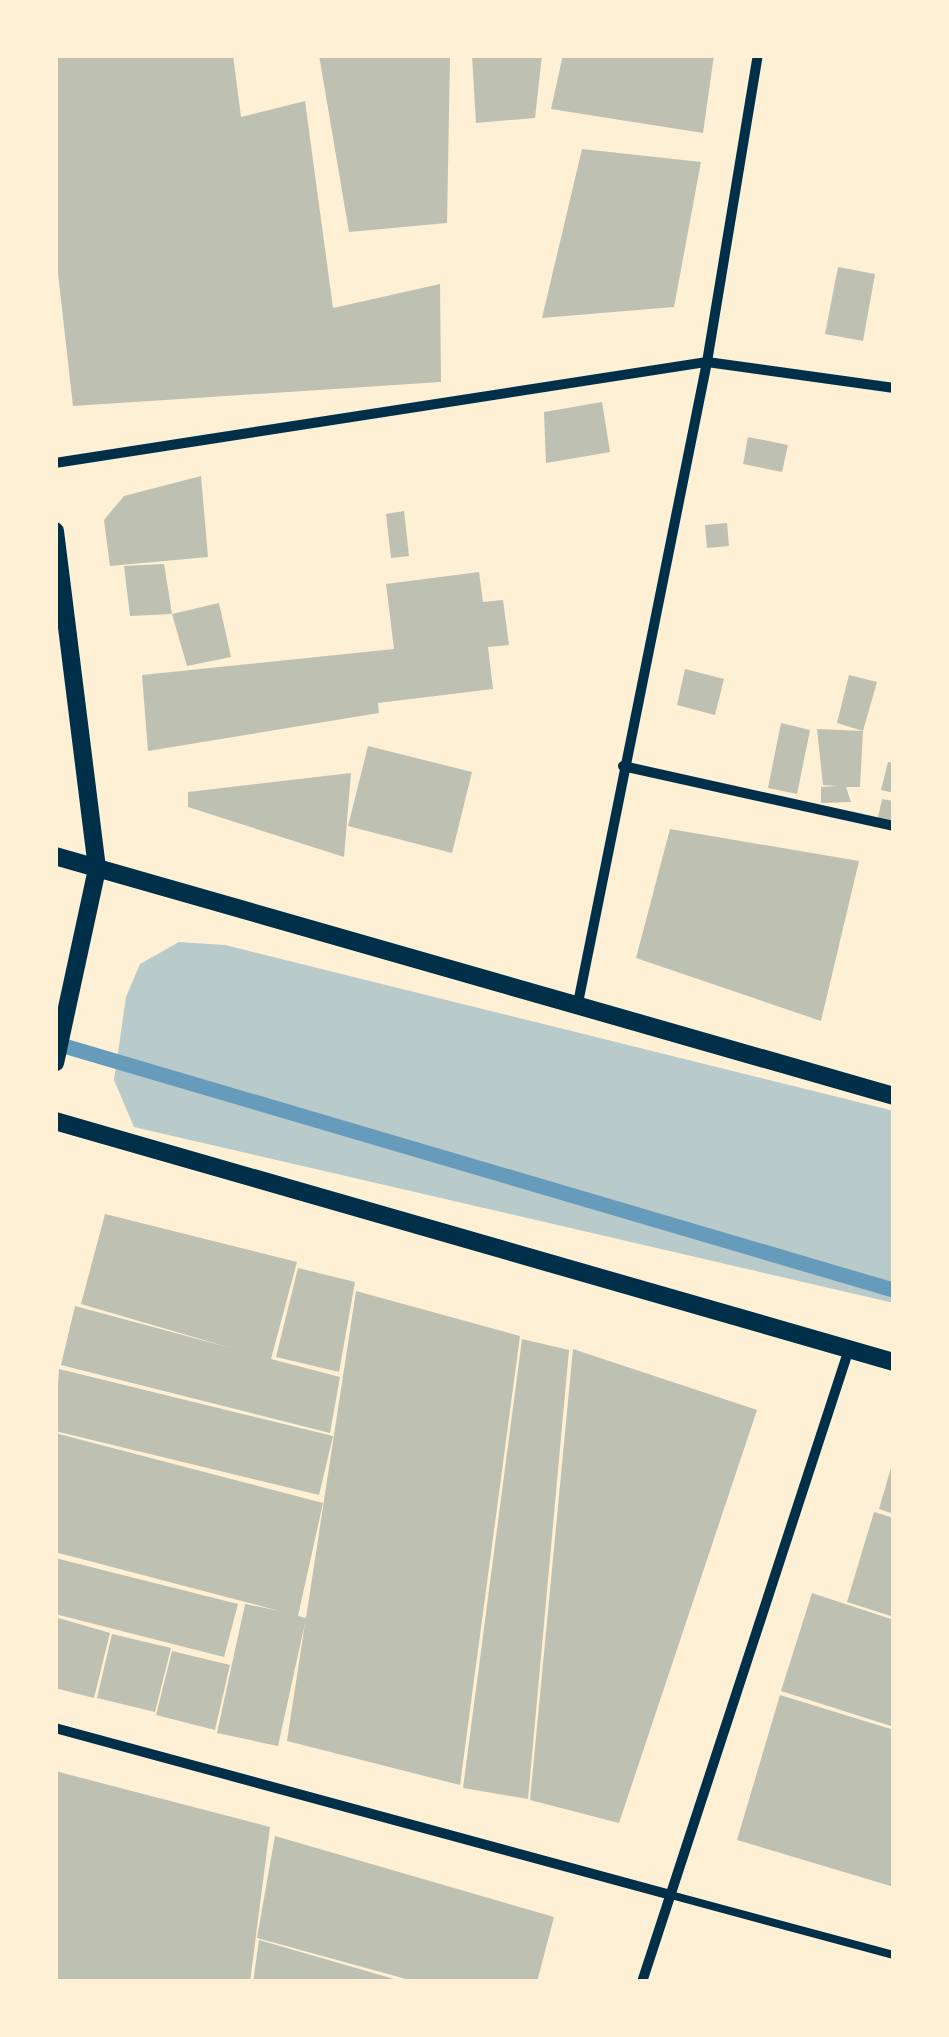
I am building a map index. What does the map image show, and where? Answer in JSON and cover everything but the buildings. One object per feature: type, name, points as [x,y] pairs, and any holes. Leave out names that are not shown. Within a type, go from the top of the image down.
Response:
[{"type":"street","points":[[578,1003],[623,766],[708,362],[758,55]]},
{"type":"street","points":[[55,463],[708,362],[894,388]]},
{"type":"street","points":[[55,530],[96,878],[55,1063]]},
{"type":"street","points":[[623,766],[894,826]]},
{"type":"street","points":[[55,856],[96,878],[578,1003],[894,1096]]},
{"type":"street","points":[[55,1121],[894,1362]]},
{"type":"street","points":[[642,1982],[849,1349]]},
{"type":"street","points":[[55,1728],[671,1895]]},
{"type":"lane","points":[[671,1895],[894,1955]]},
{"type":"shaded area","points":[[179,942],[225,945],[894,1111],[894,1303],[134,1127],[114,1080],[126,997],[140,964]]},
{"type":"waterway","points":[[55,1043],[894,1290]]}]
